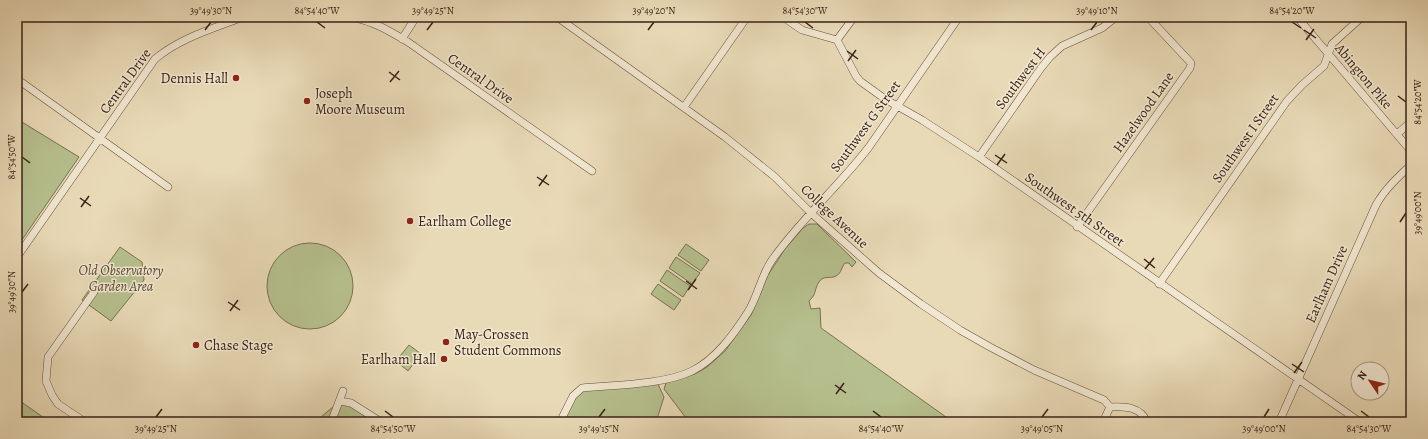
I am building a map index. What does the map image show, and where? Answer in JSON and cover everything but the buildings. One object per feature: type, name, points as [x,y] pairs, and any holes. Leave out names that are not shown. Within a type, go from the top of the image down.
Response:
[{"type":"street","name":"Central Drive","points":[[17,257],[155,59],[164,51],[192,36],[243,17]]},
{"type":"street","points":[[284,17],[303,17]]},
{"type":"street","name":"Central Drive","points":[[350,17],[364,19],[380,26],[402,39],[592,171]]},
{"type":"street","points":[[402,39],[416,17]]},
{"type":"street","name":"College Avenue","points":[[557,17],[725,137],[775,177],[811,213],[879,273],[945,321],[1034,370],[1104,400],[1110,407]]},
{"type":"street","points":[[684,107],[747,17]]},
{"type":"street","points":[[783,17],[802,30],[837,40],[854,17]]},
{"type":"street","name":"Southwest G Street","points":[[560,422],[573,396],[582,388],[671,378],[692,371],[705,363],[727,342],[749,310],[771,262],[811,213],[856,164],[959,17]]},
{"type":"street","name":"Southwest H","points":[[979,157],[1050,57],[1062,46],[1102,28],[1116,17]]},
{"type":"street","name":"Hazelwood Lane","points":[[1077,227],[1190,68],[1191,63],[1148,17]]},
{"type":"street","name":"Abington Pike","points":[[1297,17],[1411,151]]},
{"type":"street","name":"Southwest I Street","points":[[1159,284],[1287,101],[1302,84],[1324,66],[1332,44],[1362,17]]},
{"type":"street","name":"Southwest 5th Street","points":[[837,40],[856,76],[874,92],[922,120],[979,157],[1077,227],[1360,422]]},
{"type":"street","points":[[17,79],[168,187]]},
{"type":"street","points":[[1397,134],[1411,122]]},
{"type":"street","name":"Earlham Drive","points":[[1279,422],[1376,205],[1381,196],[1411,165]]},
{"type":"street","points":[[84,422],[58,404],[46,381],[48,357],[94,292]]},
{"type":"street","points":[[330,422],[344,391]]},
{"type":"street","points":[[340,400],[351,403],[381,422]]},
{"type":"street","points":[[1102,422],[1110,407],[1125,406],[1137,410],[1142,414],[1147,422]]},
{"type":"green space","points":[[17,119],[79,157],[17,247]]},
{"type":"green space","points":[[809,224],[817,224],[856,262],[852,267],[849,263],[845,263],[838,275],[825,278],[817,285],[813,296],[809,301],[811,309],[820,308],[821,328],[953,422],[689,422],[664,389],[666,383],[695,374],[707,367],[725,351],[751,315],[768,275],[785,249],[803,228]]},
{"type":"green space","points":[[310,243],[326,246],[334,250],[346,262],[350,270],[353,286],[350,302],[346,310],[334,322],[326,326],[310,329],[294,326],[286,322],[274,310],[270,302],[267,286],[270,270],[274,262],[286,250],[294,246]]},
{"type":"green space","points":[[686,244],[709,260],[701,271],[678,255]]},
{"type":"green space","name":"Old Observatory Garden Area","points":[[120,247],[142,262],[144,280],[111,321],[82,300]]},
{"type":"green space","points":[[676,257],[700,273],[692,284],[669,268]]},
{"type":"green space","points":[[667,270],[690,286],[683,297],[660,281]]},
{"type":"green space","points":[[658,284],[681,300],[674,310],[651,294]]},
{"type":"green space","points":[[409,345],[421,354],[408,371],[396,361]]},
{"type":"green space","points":[[656,380],[664,397],[656,422],[560,422],[582,388]]},
{"type":"green space","points":[[17,399],[50,422],[17,422]]},
{"type":"green space","points":[[340,401],[381,422],[315,422]]},
{"type":"place","name":"Dennis Hall","points":[[236,78]]},
{"type":"place","name":"Joseph Moore Museum","points":[[307,101]]},
{"type":"place","name":"Earlham College","points":[[410,221]]},
{"type":"place","name":"May-Crossen Student Commons","points":[[446,342]]},
{"type":"place","name":"Chase Stage","points":[[196,345]]},
{"type":"place","name":"Earlham Hall","points":[[444,359]]}]
